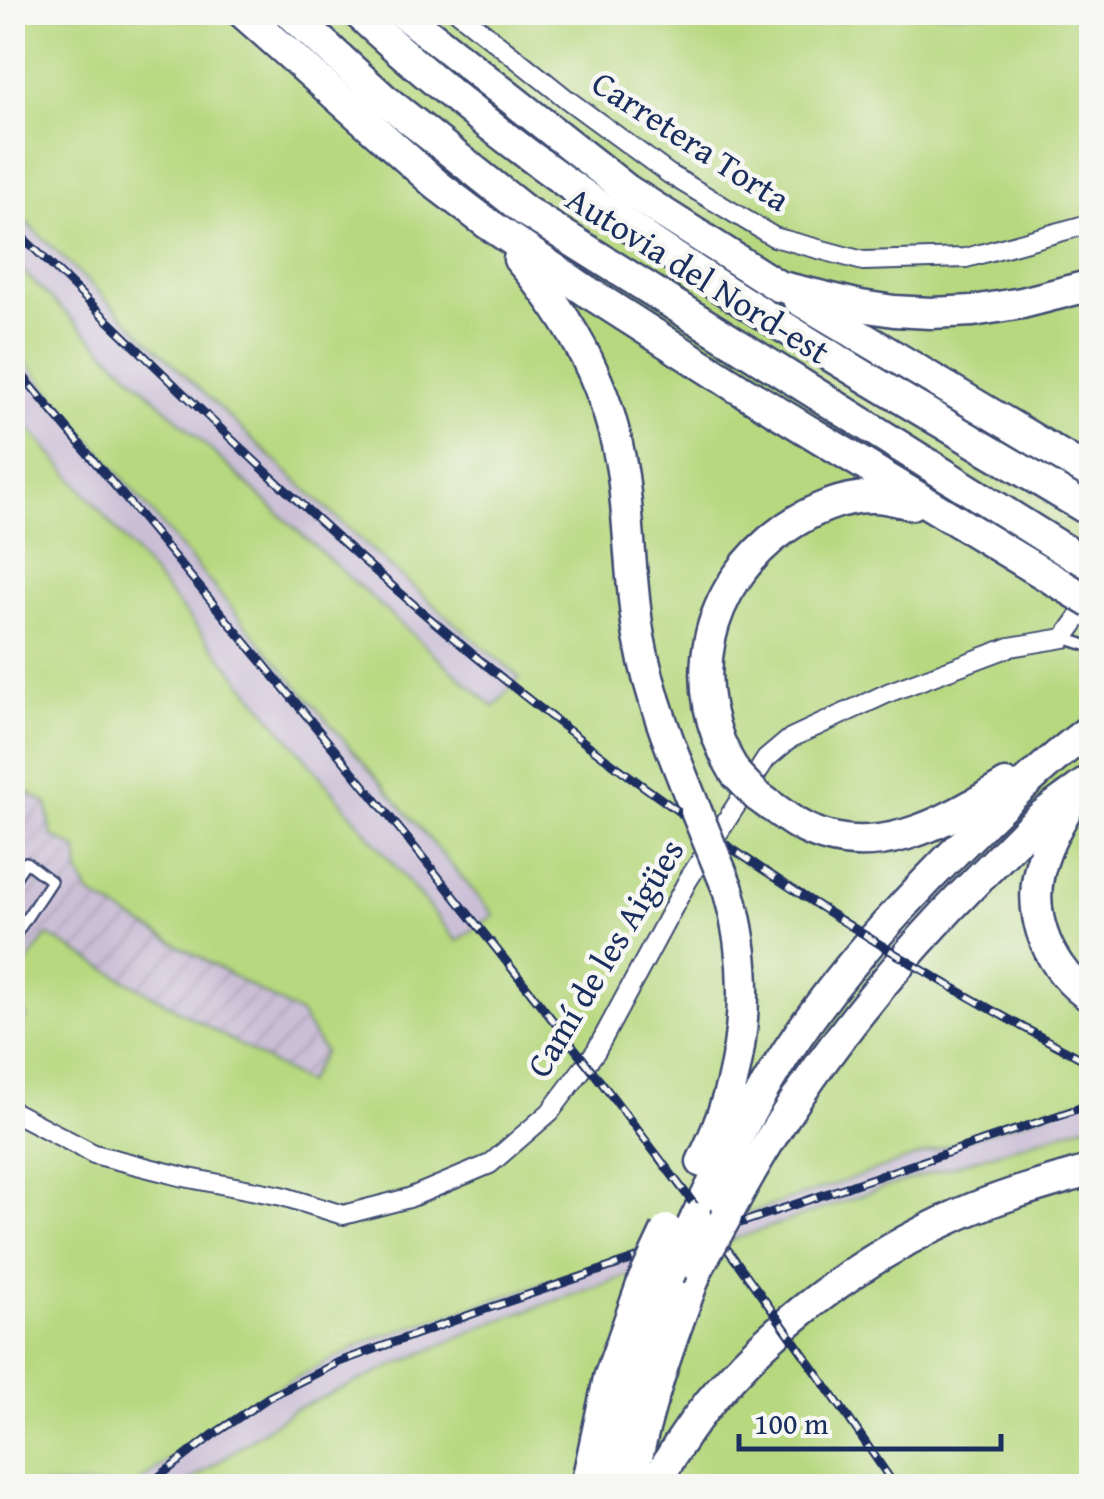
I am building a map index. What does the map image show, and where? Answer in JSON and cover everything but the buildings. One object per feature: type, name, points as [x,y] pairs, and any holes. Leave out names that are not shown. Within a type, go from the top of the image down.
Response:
[{"type":"highway","points":[[242,12],[437,185],[487,222],[607,305],[933,508],[1092,601]]},
{"type":"highway","name":"Autovia del Nord-est","points":[[289,12],[384,99],[525,211],[1087,564]]},
{"type":"highway","name":"Autovia del Nord-est","points":[[357,12],[516,147],[590,202],[707,280],[1092,512]]},
{"type":"highway","points":[[401,12],[627,190],[778,286],[1092,474]]},
{"type":"highway","points":[[487,222],[563,314],[582,346],[604,399],[622,475],[637,618],[649,682],[728,889],[743,965],[742,1025],[729,1096],[714,1139],[667,1230],[671,1338],[631,1486]]},
{"type":"highway","points":[[778,286],[862,306],[931,313],[1022,303],[1092,285]]},
{"type":"highway","points":[[933,508],[871,496],[836,503],[805,514],[772,537],[748,562],[730,589],[706,653],[705,686],[712,720],[722,752],[736,774],[756,796],[798,825],[860,842],[889,840],[926,829],[977,803],[1092,728]]},
{"type":"highway","points":[[711,1217],[726,1156],[818,1006],[920,886],[1056,755]]},
{"type":"highway","points":[[586,1486],[609,1378],[671,1274],[711,1217],[748,1173],[872,995],[1041,816],[1084,785]]},
{"type":"highway","points":[[1084,785],[1043,858],[1036,906],[1052,955],[1072,982],[1092,998]]},
{"type":"highway","points":[[654,1486],[673,1454],[734,1376],[793,1319],[850,1276],[913,1237],[964,1212],[1092,1170]]},
{"type":"highway","points":[[607,1486],[630,1391],[671,1274]]},
{"type":"street","name":"Carretera Torta","points":[[458,12],[669,174],[774,237],[862,261],[966,258],[1092,223]]},
{"type":"street","points":[[1064,638],[1092,601]]},
{"type":"street","name":"Camí de les Aigües","points":[[12,1111],[94,1154],[282,1196],[343,1216],[410,1198],[490,1164],[550,1112],[596,1052],[688,880],[766,759],[791,738],[890,692],[1010,647],[1064,638]]},
{"type":"lane","points":[[1064,638],[1092,647]]},
{"type":"lane","points":[[12,882],[26,862],[51,881],[12,940]]},
{"type":"shaded area","points":[[12,210],[279,463],[453,623],[520,678],[495,707],[252,490],[13,262]]},
{"type":"shaded area","points":[[12,347],[495,916],[457,941],[13,409]]},
{"type":"shaded area","points":[[13,783],[47,804],[52,836],[77,849],[79,873],[89,894],[301,1015],[325,1052],[306,1083],[47,936],[13,984]]},
{"type":"shaded area","points":[[1091,1097],[1091,1123],[886,1187],[491,1323],[293,1410],[183,1486],[135,1486],[229,1412],[371,1340]]},
{"type":"green space","points":[[12,13],[1091,13],[1091,1097],[371,1340],[229,1412],[135,1486],[13,1486],[12,1039],[27,1016],[13,1008],[13,984],[47,935],[306,1083],[324,1052],[301,1015],[89,894],[79,873],[77,849],[52,836],[47,804],[13,783],[13,409],[457,941],[494,915],[13,347],[13,262],[251,487],[494,707],[520,678],[325,507],[13,210]]},
{"type":"green space","points":[[1091,1123],[1091,1486],[183,1486],[293,1410],[491,1323],[886,1187]]},
{"type":"railway","points":[[12,227],[321,522],[427,616],[584,742],[664,802],[831,914],[1092,1064]]},
{"type":"railway","points":[[12,363],[355,775],[579,1053],[793,1339],[895,1486]]},
{"type":"railway","points":[[147,1486],[269,1397],[339,1362],[1092,1104]]}]
